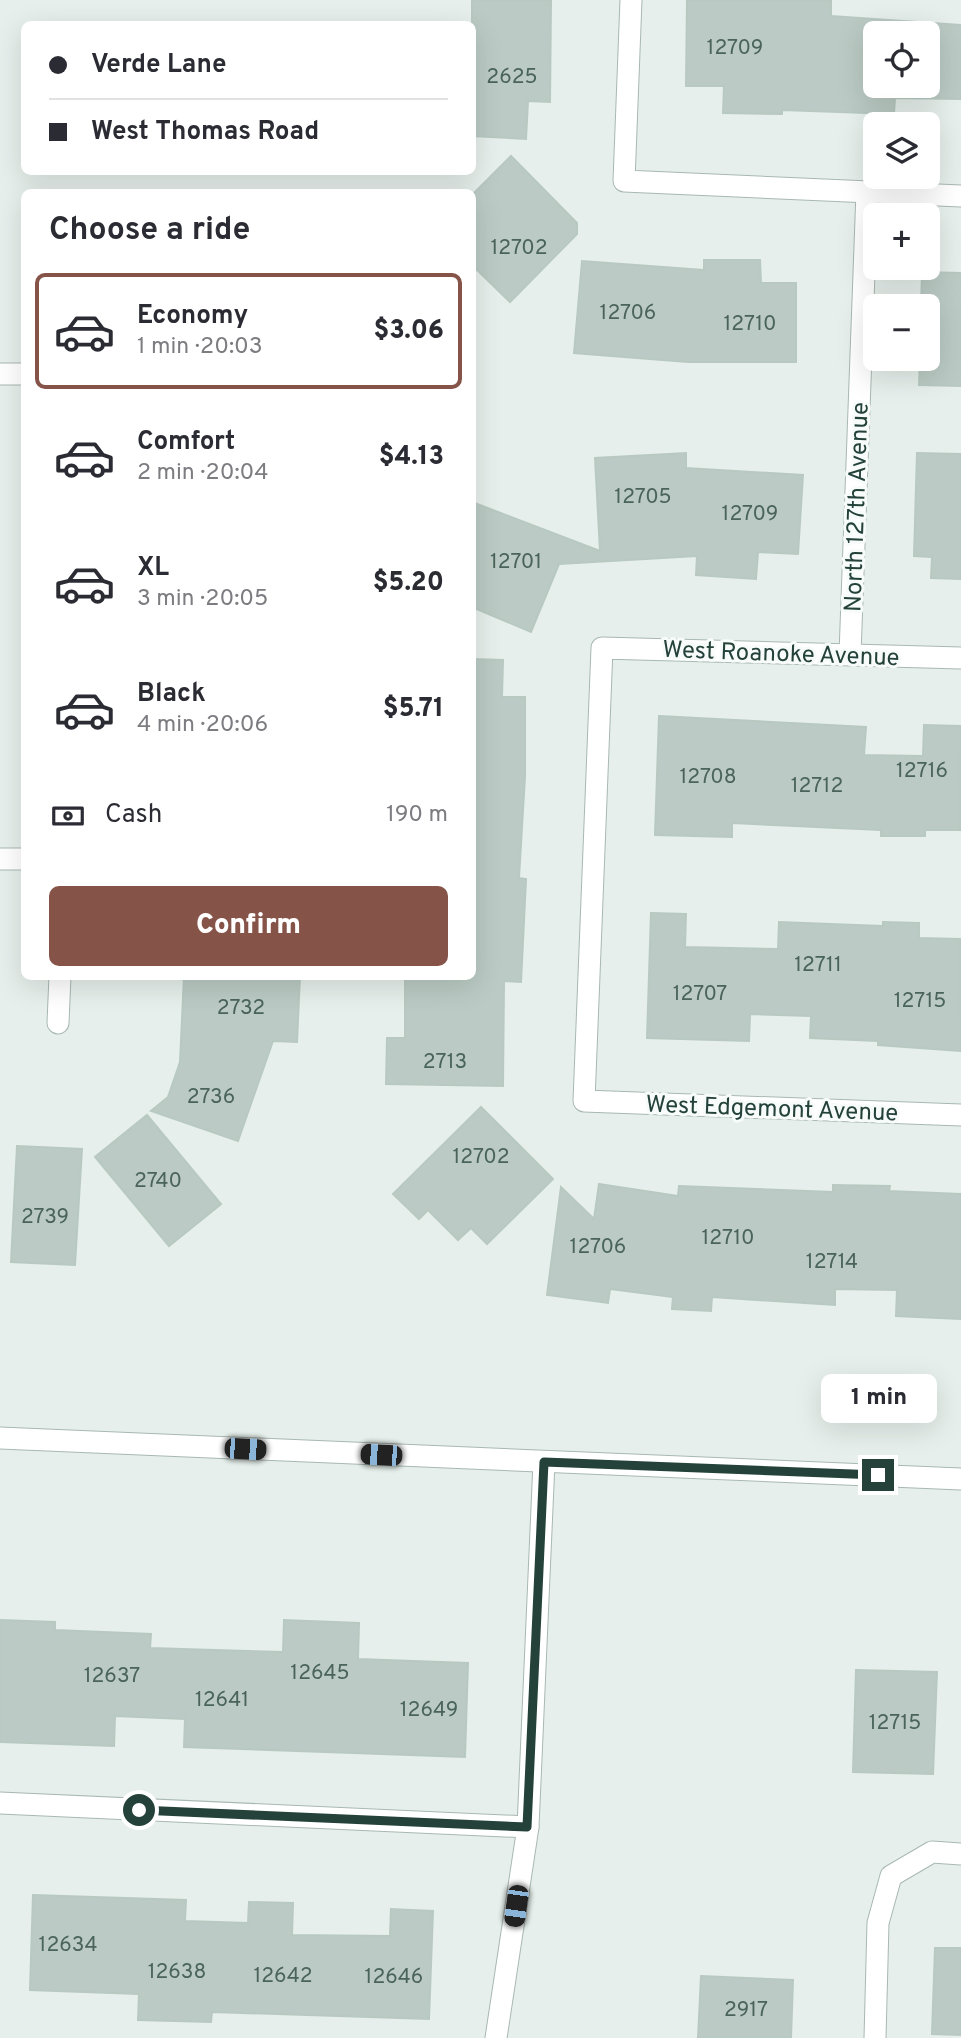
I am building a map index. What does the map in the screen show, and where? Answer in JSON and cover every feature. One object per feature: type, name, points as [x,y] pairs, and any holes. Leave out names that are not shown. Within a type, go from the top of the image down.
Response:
[{"type":"street","points":[[631,0],[624,180],[961,196]]},
{"type":"street","name":"North 127th Avenue","points":[[850,654],[867,192]]},
{"type":"street","points":[[0,373],[21,374]]},
{"type":"street","name":"West Roanoke Avenue","points":[[584,1101],[602,648],[961,658]]},
{"type":"street","points":[[0,859],[21,859]]},
{"type":"street","points":[[58,1023],[60,980]]},
{"type":"street","name":"West Edgemont Avenue","points":[[584,1101],[961,1115]]},
{"type":"street","points":[[0,1438],[961,1479]]},
{"type":"street","points":[[496,2038],[527,1827],[544,1462]]},
{"type":"street","points":[[0,1803],[527,1827]]},
{"type":"street","points":[[875,2038],[878,1923],[891,1876],[932,1852],[961,1854]]},
{"type":"building","points":[[472,0],[551,0],[550,102],[528,101],[526,139],[476,136],[476,21],[472,21]]},
{"type":"building","points":[[687,0],[831,0],[831,16],[903,21],[863,21],[863,98],[895,98],[894,112],[782,110],[782,114],[723,113],[724,86],[686,86]]},
{"type":"building","points":[[940,24],[961,25],[961,99],[895,98],[940,98]]},
{"type":"building","points":[[511,156],[577,223],[577,234],[510,302],[476,269],[476,191]]},
{"type":"building","points":[[704,260],[760,260],[761,283],[796,283],[796,362],[688,362],[574,353],[582,261],[704,270]]},
{"type":"building","points":[[940,272],[961,273],[961,386],[919,385],[920,371],[940,371],[940,294],[921,294],[922,280],[940,280]]},
{"type":"building","points":[[686,453],[686,468],[803,475],[798,554],[758,552],[756,579],[696,575],[697,556],[559,564],[531,632],[476,609],[476,504],[600,551],[595,458]]},
{"type":"building","points":[[917,453],[961,454],[961,579],[931,578],[932,557],[914,556]]},
{"type":"building","points":[[476,659],[503,660],[502,697],[525,697],[525,776],[519,878],[526,879],[521,982],[504,981],[503,1086],[386,1084],[387,1038],[405,1038],[405,980],[476,980]]},
{"type":"building","points":[[659,716],[866,727],[864,755],[923,756],[924,725],[961,726],[960,830],[925,830],[925,836],[881,836],[881,830],[732,823],[732,837],[655,835]]},
{"type":"building","points":[[651,913],[686,914],[685,947],[778,949],[779,922],[883,926],[883,922],[919,923],[919,938],[960,939],[961,1051],[878,1045],[878,1041],[810,1038],[811,1016],[750,1014],[749,1041],[647,1038]]},
{"type":"building","points":[[184,980],[300,980],[297,1042],[273,1041],[238,1141],[151,1111],[168,1097],[180,1062]]},
{"type":"building","points":[[481,1107],[553,1179],[487,1244],[471,1228],[458,1240],[428,1210],[419,1219],[393,1194]]},
{"type":"building","points":[[147,1115],[221,1204],[169,1246],[95,1157]]},
{"type":"building","points":[[17,1146],[82,1149],[75,1265],[11,1262]]},
{"type":"building","points":[[599,1184],[678,1196],[679,1186],[833,1192],[833,1185],[890,1186],[889,1191],[961,1194],[961,1319],[896,1316],[897,1290],[835,1289],[835,1305],[712,1297],[711,1311],[672,1309],[673,1297],[610,1289],[608,1303],[547,1295],[561,1187],[594,1219]]},
{"type":"building","points":[[0,1620],[55,1622],[55,1630],[151,1634],[150,1648],[283,1652],[284,1620],[359,1623],[358,1659],[468,1663],[465,1757],[184,1747],[185,1719],[115,1716],[114,1746],[0,1742]]},
{"type":"building","points":[[856,1670],[937,1672],[933,1774],[853,1772]]},
{"type":"building","points":[[33,1895],[186,1900],[185,1921],[248,1923],[249,1902],[293,1903],[292,1935],[390,1936],[391,1909],[433,1911],[429,2019],[212,2012],[211,2022],[138,2020],[139,1994],[30,1990]]},
{"type":"building","points":[[935,1948],[961,1948],[961,2035],[932,2034]]},
{"type":"building","points":[[701,1976],[793,1980],[791,2038],[698,2038]]},
{"type":"route","points":[[139,1810],[527,1827],[534,1729],[544,1462],[878,1475]]}]
